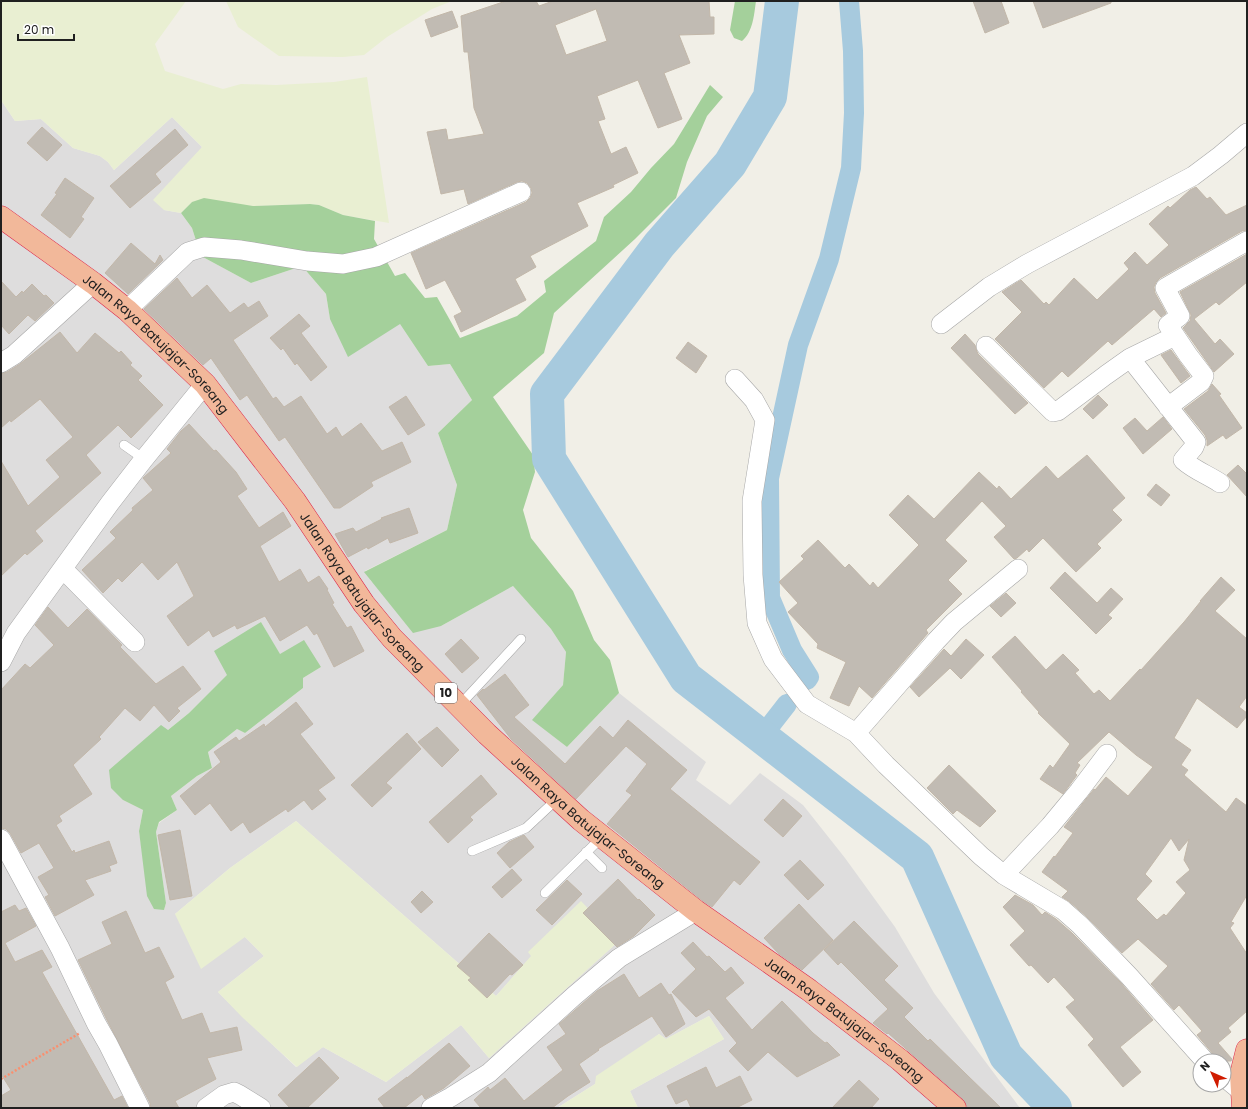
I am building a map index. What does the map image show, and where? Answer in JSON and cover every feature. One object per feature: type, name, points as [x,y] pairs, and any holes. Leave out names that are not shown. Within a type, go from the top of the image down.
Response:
[{"type":"highway","name":"Jalan Raya Batujajar-Soreang","points":[[1,217],[93,283],[127,310],[205,384],[295,501],[364,604],[392,638],[487,734],[557,799],[602,837],[696,911],[809,990],[900,1060],[955,1108]]},
{"type":"highway","points":[[1242,1101],[1241,1074],[1247,1050]]},
{"type":"street","points":[[941,324],[989,287],[1028,264],[1193,176],[1247,133]]},
{"type":"street","points":[[127,310],[188,252],[204,247],[241,250],[307,261],[343,264],[376,257],[521,192]]},
{"type":"street","points":[[1168,407],[1201,382],[1204,376],[1168,325],[1180,316],[1165,288],[1247,241]]},
{"type":"street","points":[[1,364],[93,283]]},
{"type":"street","points":[[986,346],[1053,412],[1058,411],[1130,358],[1175,336]]},
{"type":"street","points":[[1130,358],[1196,442],[1194,447],[1183,460],[1190,466],[1220,483]]},
{"type":"street","points":[[735,379],[754,400],[766,420],[752,501],[752,575],[756,623],[773,659],[807,704],[856,733],[886,765],[981,856],[1004,875],[1063,910],[1080,924],[1198,1053]]},
{"type":"street","points":[[1,662],[16,633],[110,503],[205,384]]},
{"type":"street","points":[[63,569],[135,642]]},
{"type":"street","points":[[856,733],[954,622],[1018,569]]},
{"type":"street","points":[[1004,875],[1050,826],[1107,754]]},
{"type":"street","points":[[1,839],[60,948],[96,1024],[108,1044],[140,1108]]},
{"type":"street","points":[[431,1108],[452,1098],[489,1073],[574,996],[619,958],[696,911]]},
{"type":"street","points":[[1232,1088],[1242,1101]]},
{"type":"street","points":[[206,1108],[224,1095],[234,1092],[240,1094],[261,1108]]},
{"type":"lane","points":[[124,444],[144,459]]},
{"type":"lane","points":[[460,706],[521,639]]},
{"type":"lane","points":[[472,851],[526,828],[557,799]]},
{"type":"lane","points":[[545,893],[602,837]]},
{"type":"lane","points":[[586,852],[602,868]]},
{"type":"path","points":[[1,1079],[96,1024]]},
{"type":"shaded area","points":[[1,100],[15,121],[41,119],[73,148],[100,156],[108,162],[114,170],[172,117],[202,147],[164,210],[181,213],[192,228],[201,256],[251,283],[302,266],[326,294],[330,319],[400,324],[428,366],[450,364],[472,400],[438,433],[457,485],[447,530],[365,571],[371,581],[441,626],[513,586],[551,629],[566,652],[563,685],[533,720],[567,747],[619,693],[706,762],[696,780],[730,805],[760,773],[803,805],[845,858],[895,927],[934,993],[1020,1108],[638,1108],[630,1091],[724,1039],[709,1016],[666,1039],[659,1034],[595,1084],[557,1108],[1,1108]],"holes":[[[261,622],[280,655],[321,667],[303,678],[303,688],[245,733],[237,729],[208,752],[212,768],[197,776],[171,796],[177,810],[159,823],[156,832],[166,903],[164,910],[143,857],[139,831],[143,810],[123,800],[168,730],[189,713],[228,675]],[[296,821],[496,996],[532,956],[529,952],[619,941],[489,1058],[461,1025],[386,1082],[323,1047],[296,1067],[218,992],[264,956],[245,937],[175,914],[230,868]]]},
{"type":"green space","points":[[1,1],[186,1],[155,44],[165,71],[223,89],[241,84],[276,85],[334,82],[367,77],[389,223],[343,215],[319,205],[310,204],[253,206],[192,202],[181,213],[164,210],[153,200],[202,147],[172,117],[114,170],[108,162],[100,156],[73,148],[41,119],[15,121],[1,100]]},
{"type":"green space","points":[[226,1],[452,1],[432,9],[387,37],[364,55],[343,57],[279,56],[238,27]]},
{"type":"green space","points":[[735,1],[756,1],[751,28],[749,33],[742,41],[734,38],[730,30]]},
{"type":"green space","points":[[710,85],[723,97],[707,116],[687,162],[676,198],[635,239],[554,313],[544,353],[493,397],[533,455],[535,472],[523,510],[531,538],[573,591],[594,640],[610,660],[619,693],[567,747],[532,720],[563,685],[566,652],[551,629],[513,586],[441,626],[413,633],[364,572],[447,530],[457,485],[438,433],[472,400],[450,364],[428,366],[400,324],[348,357],[330,319],[326,294],[302,266],[251,283],[201,256],[192,228],[181,213],[192,202],[204,198],[253,206],[319,205],[343,215],[375,221],[374,239],[395,276],[405,273],[425,298],[437,297],[460,338],[517,316],[546,292],[544,281],[596,241],[604,217],[631,192],[674,144]]},
{"type":"green space","points":[[261,622],[280,654],[304,640],[321,667],[303,678],[303,688],[245,733],[237,729],[208,752],[212,768],[197,776],[171,796],[177,810],[159,822],[156,832],[166,903],[164,910],[154,909],[147,896],[139,831],[143,810],[123,800],[111,788],[109,770],[161,725],[168,730],[189,713],[227,675],[214,651]]},
{"type":"green space","points":[[296,821],[496,996],[531,956],[528,952],[581,901],[619,941],[489,1058],[461,1025],[386,1082],[323,1047],[297,1067],[242,1017],[218,992],[264,956],[245,937],[201,969],[175,914],[230,868]]},
{"type":"green space","points":[[709,1016],[724,1039],[630,1091],[638,1108],[557,1108],[595,1084],[596,1076],[659,1034],[666,1039]]},
{"type":"building","points":[[506,1],[536,1],[539,6],[553,1],[709,1],[710,17],[714,17],[714,34],[679,35],[690,63],[664,73],[682,119],[658,128],[638,80],[597,96],[605,119],[598,121],[611,154],[626,147],[638,173],[613,185],[614,187],[577,203],[588,226],[530,256],[536,267],[515,279],[526,300],[461,332],[454,316],[462,312],[445,280],[426,289],[411,253],[526,202],[532,193],[531,188],[527,183],[522,181],[468,204],[464,189],[441,194],[427,132],[446,129],[448,140],[484,134],[474,108],[468,52],[464,52],[461,16]],"holes":[[[596,9],[607,41],[566,55],[555,25]]]},
{"type":"building","points":[[973,1],[1001,1],[1009,23],[985,33]]},
{"type":"building","points":[[1033,1],[1111,1],[1111,3],[1043,28]]},
{"type":"building","points":[[452,11],[458,27],[431,37],[425,20]]},
{"type":"building","points":[[42,127],[62,145],[47,161],[27,143]]},
{"type":"building","points":[[175,129],[188,145],[155,174],[161,182],[130,208],[110,186]]},
{"type":"building","points":[[65,178],[94,198],[81,217],[84,219],[70,238],[41,215],[57,194],[55,193]]},
{"type":"building","points":[[1196,187],[1207,199],[1210,197],[1226,215],[1247,205],[1247,230],[1242,231],[1160,278],[1156,282],[1154,287],[1155,293],[1166,313],[1161,317],[1154,309],[1112,345],[1108,341],[1068,377],[1062,371],[1044,388],[995,339],[1022,312],[1002,292],[1021,280],[1044,304],[1046,302],[1049,305],[1074,278],[1097,300],[1129,269],[1124,263],[1135,252],[1147,265],[1169,245],[1149,224],[1168,206],[1170,208],[1190,190]]},
{"type":"building","points":[[131,243],[155,264],[160,255],[163,260],[128,294],[105,273]]},
{"type":"building","points":[[1247,254],[1247,282],[1219,305],[1216,302],[1194,319],[1215,344],[1220,339],[1234,354],[1214,372],[1183,328],[1190,321],[1191,315],[1180,292]]},
{"type":"building","points":[[177,278],[192,298],[207,285],[230,313],[244,303],[248,308],[259,301],[268,316],[233,340],[273,399],[276,397],[284,407],[301,396],[327,434],[336,427],[342,437],[361,423],[382,451],[402,442],[411,462],[371,482],[373,486],[340,508],[334,508],[285,437],[279,441],[247,395],[240,400],[211,358],[203,365],[144,309]]},
{"type":"building","points":[[1,281],[16,297],[22,291],[23,293],[32,284],[44,296],[46,295],[54,303],[35,321],[28,315],[9,334],[1,325]]},
{"type":"building","points":[[299,314],[310,326],[301,333],[327,367],[311,381],[297,363],[295,365],[283,348],[281,350],[270,338]]},
{"type":"building","points":[[60,332],[77,353],[95,333],[119,353],[121,351],[132,363],[130,365],[142,376],[138,380],[163,405],[131,438],[118,425],[86,455],[101,473],[35,531],[43,541],[27,555],[25,553],[1,576],[1,461],[28,506],[60,477],[46,460],[73,437],[40,399],[1,428],[1,374],[20,364]]},
{"type":"building","points":[[965,334],[975,345],[978,354],[1028,403],[1015,414],[951,348]]},
{"type":"building","points":[[688,342],[707,356],[696,373],[676,358]]},
{"type":"building","points":[[1171,350],[1190,376],[1181,383],[1161,355]]},
{"type":"building","points":[[1212,384],[1221,394],[1219,395],[1242,428],[1226,439],[1223,435],[1207,446],[1205,435],[1184,409],[1208,391]]},
{"type":"building","points":[[1098,395],[1108,405],[1093,419],[1083,409]]},
{"type":"building","points":[[406,396],[425,425],[408,435],[389,407]]},
{"type":"building","points":[[1163,417],[1172,429],[1143,454],[1123,428],[1135,418],[1147,431]]},
{"type":"building","points":[[189,424],[236,472],[247,489],[237,496],[259,528],[283,512],[291,526],[260,546],[279,582],[300,569],[308,583],[319,576],[328,589],[327,590],[334,603],[332,604],[347,628],[351,626],[364,651],[334,667],[317,633],[314,635],[307,625],[280,641],[265,616],[237,629],[235,625],[213,637],[209,630],[188,646],[167,616],[194,596],[177,562],[158,580],[142,562],[122,582],[118,578],[103,593],[82,570],[116,538],[110,532],[133,510],[132,508],[153,490],[143,478],[171,453],[167,449],[181,431]]},
{"type":"building","points":[[1087,455],[1125,498],[1112,510],[1122,520],[1097,544],[1101,548],[1076,572],[1043,538],[1029,552],[1027,549],[1014,559],[994,537],[1006,526],[982,501],[945,540],[967,561],[948,580],[962,594],[926,630],[928,633],[872,698],[859,686],[849,706],[830,698],[846,662],[817,648],[818,644],[788,612],[798,603],[779,582],[804,559],[801,556],[818,540],[845,568],[849,564],[870,586],[873,582],[878,588],[919,545],[889,515],[908,495],[934,519],[979,472],[997,489],[999,486],[1011,499],[1046,466],[1058,479]]},
{"type":"building","points":[[1238,465],[1247,474],[1247,497],[1227,475]]},
{"type":"building","points":[[1156,484],[1170,495],[1161,506],[1147,495]]},
{"type":"building","points":[[409,508],[418,533],[390,543],[388,538],[368,549],[367,547],[348,557],[335,534],[353,528],[356,532],[382,519],[381,518]]},
{"type":"building","points":[[1065,572],[1097,603],[1111,588],[1123,599],[1108,615],[1112,618],[1096,634],[1050,588]]},
{"type":"building","points":[[1221,577],[1235,590],[1215,611],[1247,639],[1247,696],[1239,707],[1247,713],[1247,716],[1237,728],[1197,698],[1174,738],[1191,750],[1181,765],[1188,770],[1184,775],[1226,812],[1236,798],[1247,806],[1247,895],[1231,922],[1234,923],[1230,928],[1247,954],[1247,1011],[1228,1028],[1231,1032],[1218,1043],[1227,1053],[1212,1053],[1197,1035],[1202,1031],[1179,1005],[1174,1010],[1151,984],[1168,966],[1138,939],[1122,953],[1087,917],[1062,897],[1068,891],[1042,872],[1073,833],[1064,827],[1094,789],[1095,790],[1106,777],[1128,796],[1153,767],[1109,732],[1077,763],[1080,765],[1075,773],[1077,775],[1063,794],[1040,779],[1050,765],[1053,768],[1070,744],[1038,713],[1039,712],[1021,692],[1022,691],[992,657],[1015,636],[1046,670],[1063,654],[1079,670],[1075,673],[1094,694],[1099,690],[1110,701],[1140,669],[1141,670]],"holes":[[[1171,838],[1179,851],[1189,839],[1184,860],[1190,870],[1176,882],[1186,893],[1166,916],[1164,914],[1157,920],[1136,899],[1152,881],[1145,874]]]},
{"type":"building","points":[[1006,593],[1016,603],[1001,617],[990,606]]},
{"type":"building","points":[[48,607],[68,628],[87,609],[122,645],[120,647],[156,684],[183,666],[201,689],[177,708],[180,711],[169,722],[154,705],[140,721],[125,708],[99,737],[101,739],[73,765],[92,794],[59,816],[62,821],[56,825],[72,852],[74,850],[75,853],[109,841],[117,863],[109,866],[111,871],[85,880],[94,895],[55,916],[45,897],[49,895],[38,877],[54,868],[39,843],[21,853],[10,833],[6,829],[1,828],[1,690],[25,664],[30,668],[54,645],[35,625]]},
{"type":"building","points":[[461,639],[479,658],[462,673],[445,654]]},
{"type":"building","points":[[966,639],[984,655],[961,679],[950,668],[919,697],[910,687],[944,649],[951,656]]},
{"type":"building","points":[[505,674],[529,705],[514,717],[565,764],[600,726],[613,738],[628,720],[687,770],[670,789],[760,862],[740,885],[734,880],[712,907],[703,901],[607,824],[632,795],[626,791],[647,764],[626,746],[576,799],[511,739],[477,695]]},
{"type":"building","points":[[296,702],[313,724],[300,734],[335,778],[318,790],[326,799],[312,810],[304,800],[288,812],[286,809],[250,833],[243,822],[231,831],[210,803],[195,815],[180,796],[221,762],[214,752],[236,737],[239,741],[264,724],[265,727]]},
{"type":"building","points":[[437,727],[459,750],[442,767],[418,742]]},
{"type":"building","points":[[407,733],[421,749],[386,783],[392,788],[372,807],[351,785]]},
{"type":"building","points":[[949,765],[996,811],[980,827],[957,810],[953,814],[927,788]]},
{"type":"building","points":[[481,775],[497,794],[470,817],[473,820],[448,843],[429,822]]},
{"type":"building","points":[[783,799],[802,816],[783,837],[764,820]]},
{"type":"building","points":[[180,830],[192,896],[170,900],[158,835]]},
{"type":"building","points":[[524,835],[534,847],[510,868],[497,853],[509,842]]},
{"type":"building","points":[[800,860],[824,885],[808,900],[784,875]]},
{"type":"building","points":[[512,869],[522,880],[502,898],[492,887]]},
{"type":"building","points":[[618,879],[655,915],[634,936],[617,947],[583,913]]},
{"type":"building","points":[[567,880],[582,894],[552,925],[536,910]]},
{"type":"building","points":[[422,891],[433,902],[421,913],[411,902]]},
{"type":"building","points":[[1015,895],[1033,905],[1042,915],[1045,912],[1056,919],[1072,933],[1121,983],[1153,1020],[1120,1047],[1141,1072],[1123,1087],[1088,1045],[1094,1039],[1066,1007],[1075,1000],[1054,977],[1048,983],[1031,965],[1029,966],[1010,945],[1025,931],[1003,907]]},
{"type":"building","points":[[799,904],[833,940],[802,970],[779,954],[764,938]]},
{"type":"building","points":[[15,905],[19,911],[26,908],[36,926],[5,943],[15,962],[42,950],[52,967],[42,972],[114,1100],[122,1096],[128,1108],[1,1108],[1,1096],[11,1090],[1,1074],[1,912]]},
{"type":"building","points":[[126,911],[145,953],[159,947],[174,977],[165,982],[182,1020],[202,1013],[210,1033],[237,1027],[242,1050],[207,1058],[216,1079],[175,1101],[179,1108],[151,1108],[150,1103],[78,960],[112,944],[102,922]]},
{"type":"building","points":[[854,921],[898,966],[884,980],[913,1008],[904,1017],[928,1041],[930,1039],[1001,1108],[968,1108],[963,1099],[888,1033],[887,1034],[873,1023],[888,1009],[841,962],[838,965],[824,950]]},
{"type":"building","points":[[489,933],[523,965],[512,975],[510,974],[487,998],[468,980],[471,978],[457,966]]},
{"type":"building","points":[[693,942],[707,957],[709,956],[725,972],[731,967],[744,983],[725,998],[752,1030],[782,1001],[813,1033],[825,1043],[827,1042],[840,1055],[797,1077],[768,1052],[748,1071],[729,1051],[737,1043],[709,1009],[696,1017],[672,992],[696,969],[681,953]]},
{"type":"building","points":[[624,974],[639,998],[661,983],[669,995],[671,994],[685,1024],[666,1037],[652,1016],[598,1049],[599,1050],[579,1064],[590,1082],[552,1108],[481,1108],[474,1100],[488,1087],[490,1090],[505,1078],[524,1101],[563,1070],[547,1047],[566,1034],[559,1024],[597,991]]},
{"type":"building","points":[[449,1043],[470,1066],[444,1088],[425,1099],[422,1094],[404,1108],[385,1108],[378,1099],[407,1078]]},
{"type":"building","points":[[319,1057],[339,1078],[307,1108],[290,1108],[278,1095]]},
{"type":"building","points":[[706,1067],[716,1088],[740,1076],[752,1100],[736,1108],[691,1108],[687,1099],[676,1104],[667,1086]]},
{"type":"building","points":[[859,1080],[879,1099],[871,1108],[832,1108]]},
{"type":"waterway","points":[[782,1],[770,97],[730,164],[659,245],[547,394],[549,459],[686,678],[917,857],[1006,1056],[1055,1108]]},
{"type":"waterway","points":[[807,680],[809,677],[792,650],[770,598],[769,478],[798,345],[829,259],[851,168],[854,113],[853,51],[849,1]]},
{"type":"waterway","points":[[762,736],[787,704]]}]
